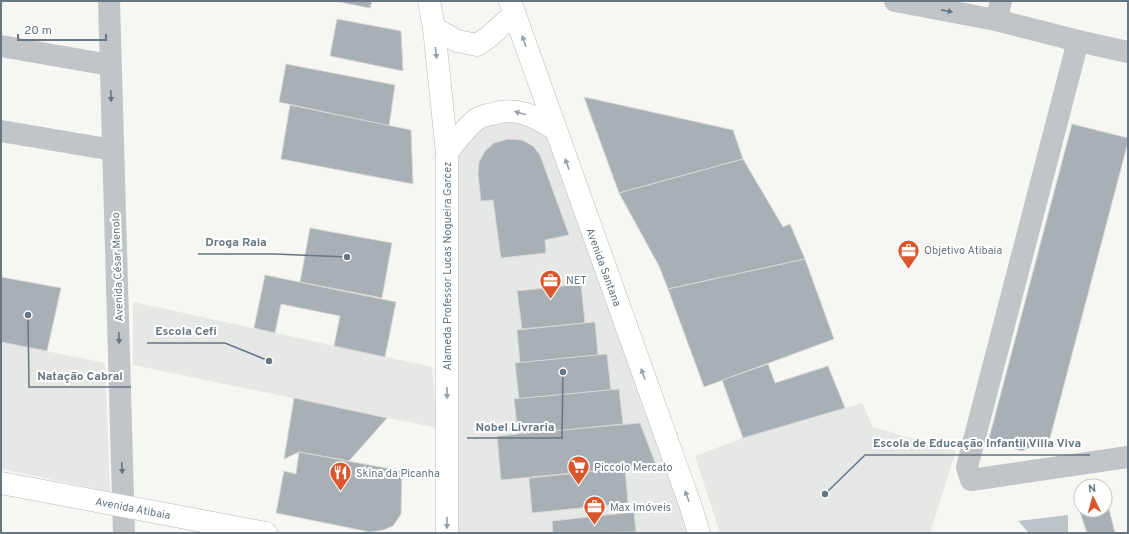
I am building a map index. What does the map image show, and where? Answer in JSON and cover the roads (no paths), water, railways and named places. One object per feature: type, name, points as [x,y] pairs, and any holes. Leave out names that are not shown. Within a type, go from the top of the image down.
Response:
[{"type":"main road","name":"Alameda Professor Lucas Nogueira Garcez","points":[[429,1],[434,28],[446,154],[447,533]]},
{"type":"main road","points":[[434,28],[457,41],[477,45],[490,36],[512,7]]},
{"type":"main road","name":"Avenida Santana","points":[[512,7],[699,533]]},
{"type":"main road","points":[[446,154],[463,132],[478,118],[500,111],[516,111],[538,118],[555,129]]},
{"type":"main road","name":"Avenida Atibaia","points":[[1,483],[266,533]]},
{"type":"street","name":"Avenida César Menolo","points":[[109,1],[124,533]]},
{"type":"street","points":[[895,1],[998,10],[1078,41],[1128,52]]},
{"type":"street","points":[[1078,41],[967,467],[971,480],[1128,457]]},
{"type":"street","points":[[1,46],[110,65]]},
{"type":"street","points":[[1,131],[113,150]]},
{"type":"place","name":"Droga Raia","points":[[347,257]]},
{"type":"place","name":"Objetivo Atibaia","points":[[908,270]]},
{"type":"place","name":"NET","points":[[550,300]]},
{"type":"place","name":"Natação Cabral","points":[[28,315]]},
{"type":"place","name":"Escola Cefi","points":[[269,361]]},
{"type":"place","name":"Nobel Livraria","points":[[563,372]]},
{"type":"place","name":"Piccolo Mercato","points":[[578,486]]},
{"type":"place","name":"Skina da Picanha","points":[[340,492]]},
{"type":"place","name":"Escola de Educação Infantil Villa Viva","points":[[825,494]]},
{"type":"place","name":"Max Imóveis","points":[[594,526]]}]
